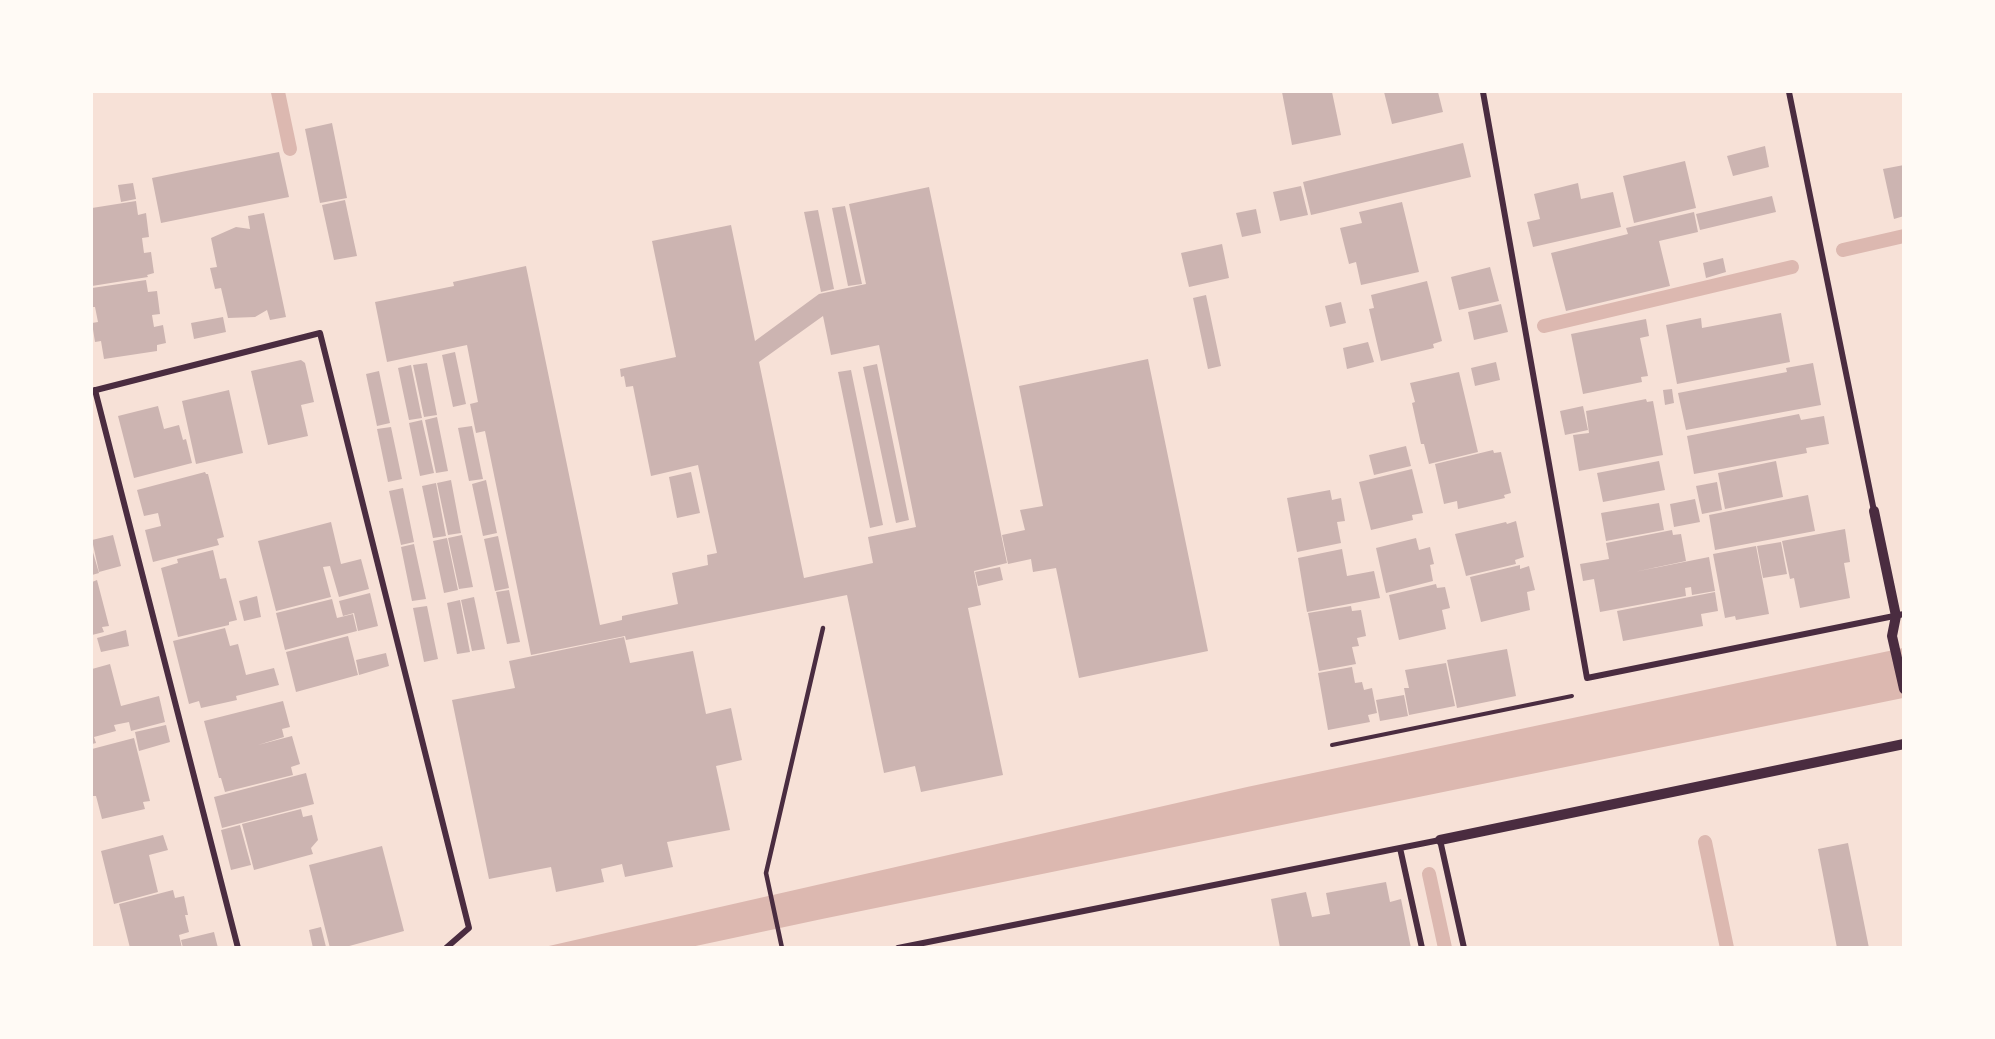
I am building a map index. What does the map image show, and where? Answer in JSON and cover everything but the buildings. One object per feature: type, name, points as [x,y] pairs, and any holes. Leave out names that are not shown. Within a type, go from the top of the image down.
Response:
[{"type":"street","points":[[1483,92],[1587,678],[1900,615]]},
{"type":"street","points":[[1789,92],[1874,511],[1900,615],[1892,636],[1904,688]]},
{"type":"street","points":[[238,948],[93,391],[320,333],[469,928],[446,948]]},
{"type":"street","points":[[898,948],[1440,840],[1904,744]]},
{"type":"street","points":[[1440,840],[1464,948]]},
{"type":"street","points":[[1400,848],[1422,948]]},
{"type":"lane","points":[[782,948],[766,873],[822,628]]},
{"type":"path","points":[[1332,745],[1575,696],[1587,678]]},
{"type":"shaded area","points":[[1903,648],[1903,698],[691,947],[540,948],[1247,787]]},
{"type":"waterway","points":[[278,92],[290,149]]},
{"type":"waterway","points":[[1843,250],[1904,236]]},
{"type":"waterway","points":[[1544,326],[1792,267]]},
{"type":"waterway","points":[[1705,842],[1727,948]]},
{"type":"waterway","points":[[1429,874],[1445,948]]}]
